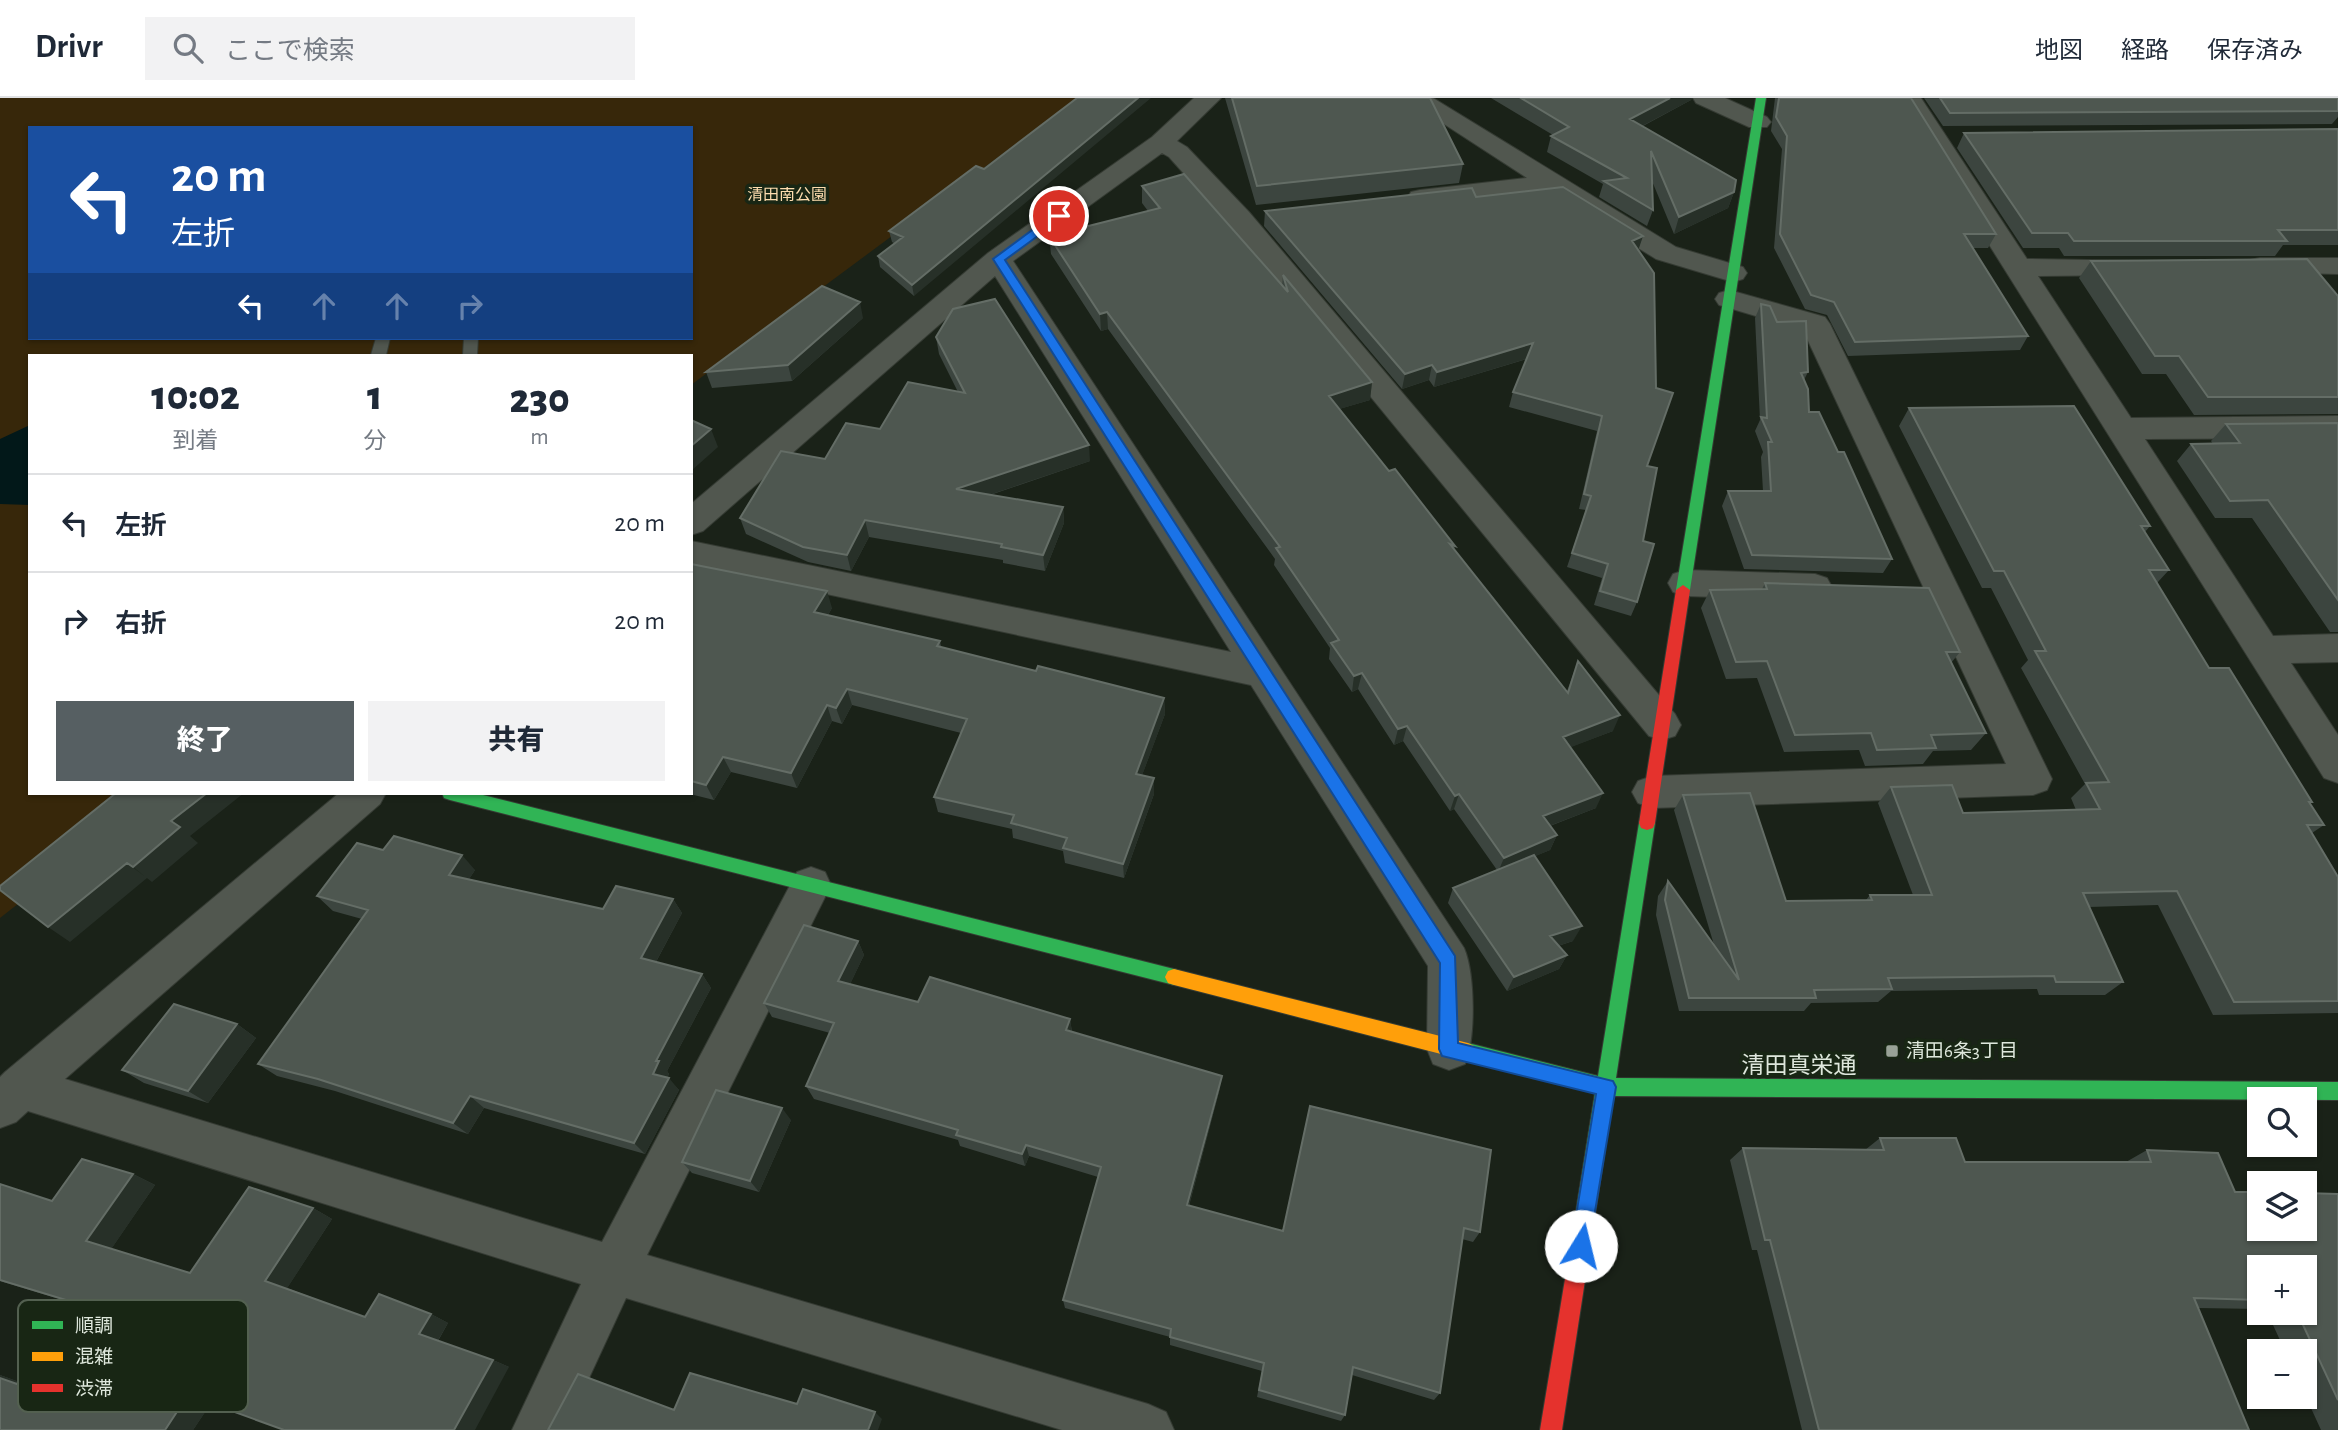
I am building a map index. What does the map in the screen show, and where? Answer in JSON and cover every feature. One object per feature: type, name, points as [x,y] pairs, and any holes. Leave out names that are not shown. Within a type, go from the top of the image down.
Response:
[{"type":"street","points":[[693,521],[998,259],[1161,142],[1209,98]]},
{"type":"street","points":[[1416,98],[1666,253],[1815,324],[2034,779],[1652,792]]},
{"type":"street","points":[[1551,1430],[1759,110],[1705,98]]},
{"type":"street","points":[[1909,98],[1949,137],[2018,268],[2338,767]]},
{"type":"street","points":[[1161,142],[1178,152],[1253,217],[1662,725]]},
{"type":"street","points":[[1390,202],[1554,183]]},
{"type":"street","points":[[998,259],[1449,962],[1449,1049]]},
{"type":"street","points":[[2227,267],[2338,266]]},
{"type":"street","points":[[2018,268],[2157,267]]},
{"type":"street","points":[[2120,429],[2338,427]]},
{"type":"street","points":[[693,553],[1264,673]]},
{"type":"street","points":[[1685,583],[1848,588]]},
{"type":"street","points":[[1903,590],[1944,592]]},
{"type":"street","points":[[2263,650],[2338,648]]},
{"type":"street","points":[[11,1097],[364,795]]},
{"type":"street","name":"清田真栄通","points":[[458,795],[1606,1087],[2338,1091]]},
{"type":"street","points":[[538,1430],[614,1270],[811,886]]},
{"type":"street","points":[[11,1097],[614,1270],[1149,1430]]},
{"type":"green space","name":"清田南公園","points":[[0,98],[1078,98],[693,384],[693,354],[28,354],[28,795],[157,795],[0,918]]},
{"type":"shaded area","points":[[28,426],[28,505],[0,504],[0,439]]},
{"type":"building","points":[[1077,98],[1138,98],[912,285],[878,256],[903,237],[889,231],[976,166],[984,169]]},
{"type":"building","points":[[1232,98],[1430,98],[1463,164],[1257,186]]},
{"type":"building","points":[[1521,98],[1670,98],[1630,119],[1736,180],[1734,192],[1679,217],[1651,151],[1653,210],[1604,181],[1627,178],[1551,136],[1569,127]]},
{"type":"building","points":[[1779,98],[1911,98],[1996,234],[1964,234],[2028,336],[1855,342],[1834,302],[1811,295],[1780,234],[1787,136],[1776,117]]},
{"type":"building","points":[[1940,98],[2338,98],[2338,111],[1950,113]]},
{"type":"building","points":[[2338,129],[2338,230],[2278,230],[2287,241],[2074,241],[2068,233],[2032,233],[1964,133]]},
{"type":"building","points":[[1184,174],[1288,292],[1283,275],[1372,382],[1329,396],[1389,471],[1395,469],[1455,546],[1450,544],[1568,693],[1578,661],[1620,715],[1563,737],[1603,793],[1543,816],[1557,835],[1504,858],[1459,794],[1455,796],[1407,726],[1398,729],[1362,673],[1354,676],[1331,643],[1339,640],[1276,548],[1280,547],[1107,312],[1100,314],[1049,236],[1160,208],[1142,186]]},
{"type":"building","points":[[1563,187],[1643,236],[1632,241],[1654,273],[1656,388],[1673,393],[1647,466],[1657,468],[1643,541],[1654,544],[1637,602],[1600,591],[1608,564],[1572,553],[1591,496],[1584,494],[1602,416],[1513,392],[1533,343],[1437,372],[1432,365],[1405,374],[1265,211],[1472,188],[1476,197]]},
{"type":"building","points":[[2307,259],[2338,296],[2338,397],[2208,397],[2179,356],[2155,356],[2091,261]]},
{"type":"building","points":[[822,286],[860,302],[788,365],[706,372]]},
{"type":"building","points":[[995,299],[1089,445],[956,489],[1063,507],[1043,555],[1001,547],[1002,544],[865,520],[847,555],[803,547],[740,518],[781,451],[825,459],[846,423],[880,429],[908,382],[965,393],[936,337],[953,309]]},
{"type":"building","points":[[1761,304],[1770,306],[1777,322],[1806,321],[1808,372],[1801,373],[1808,389],[1809,412],[1819,412],[1838,452],[1844,452],[1892,559],[1752,555],[1728,491],[1771,491],[1768,442],[1772,442],[1761,417],[1767,418]]},
{"type":"building","points":[[2074,406],[2150,526],[2141,526],[2169,570],[2149,570],[2209,668],[2229,668],[2324,825],[2307,825],[2338,877],[2338,1001],[2234,1002],[2177,891],[2083,893],[2123,982],[2056,982],[2054,976],[1888,978],[1892,989],[1814,990],[1816,998],[1689,998],[1665,900],[1668,881],[1739,980],[1683,795],[1750,793],[1786,901],[1872,900],[1870,895],[1932,895],[1891,787],[1952,785],[1963,813],[2100,809],[2086,783],[2109,782],[2035,651],[2046,651],[2004,571],[1994,571],[1909,408]]},
{"type":"building","points":[[693,421],[711,429],[693,444]]},
{"type":"building","points":[[2338,423],[2338,600],[2268,500],[2230,501],[2191,444],[2240,443],[2226,424]]},
{"type":"building","points":[[693,564],[827,591],[814,612],[940,641],[937,646],[1036,671],[1038,666],[1164,698],[1136,774],[1154,778],[1123,864],[1063,848],[1067,838],[1011,823],[1014,815],[934,797],[967,719],[847,689],[836,708],[827,705],[791,773],[723,757],[706,785],[693,782]]},
{"type":"building","points":[[1765,583],[1929,588],[1960,652],[1946,652],[1986,733],[1931,735],[1936,748],[1877,750],[1871,733],[1795,735],[1767,661],[1736,662],[1710,590],[1767,589]]},
{"type":"building","points":[[114,795],[204,795],[171,821],[180,827],[133,867],[127,863],[48,927],[0,890],[0,886]]},
{"type":"building","points":[[394,836],[462,855],[449,875],[603,909],[616,886],[673,899],[641,958],[702,974],[656,1061],[659,1061],[653,1074],[669,1078],[634,1143],[470,1096],[453,1123],[318,1079],[258,1064],[368,910],[317,896],[357,843],[383,850]]},
{"type":"building","points":[[1534,855],[1582,926],[1550,936],[1567,955],[1514,977],[1453,888]]},
{"type":"building","points":[[804,925],[858,941],[838,981],[918,1002],[930,977],[1070,1019],[1066,1030],[1222,1076],[1187,1205],[1283,1231],[1310,1106],[1491,1150],[1480,1232],[1464,1228],[1440,1393],[1353,1367],[1345,1415],[1259,1390],[1264,1363],[1170,1337],[1171,1329],[1063,1300],[1101,1167],[1026,1145],[1022,1154],[956,1135],[958,1130],[806,1086],[834,1023],[764,1003]]},
{"type":"building","points":[[174,1004],[237,1024],[188,1091],[122,1070]]},
{"type":"building","points":[[716,1090],[782,1108],[750,1181],[682,1162]]},
{"type":"building","points":[[1880,1138],[1956,1138],[1965,1162],[2151,1162],[2147,1150],[2218,1153],[2235,1192],[2247,1192],[2247,1241],[2317,1241],[2317,1193],[2338,1194],[2338,1400],[2317,1355],[2317,1339],[2310,1339],[2303,1325],[2317,1325],[2317,1255],[2247,1255],[2247,1300],[2194,1298],[2249,1430],[1819,1430],[1770,1240],[1765,1240],[1743,1148],[1884,1150]]},
{"type":"building","points":[[82,1159],[133,1174],[86,1241],[190,1273],[249,1187],[313,1208],[265,1281],[365,1317],[379,1294],[431,1314],[419,1334],[493,1360],[454,1430],[284,1430],[235,1412],[248,1412],[248,1300],[66,1300],[0,1280],[0,1184],[52,1201]]},
{"type":"building","points":[[690,1373],[797,1404],[803,1389],[875,1412],[868,1430],[548,1430],[578,1374],[674,1410]]},
{"type":"building","points":[[0,1378],[17,1384],[18,1412],[177,1412],[165,1430],[0,1430]]},
{"type":"traffic: fast","points":[[1683,590],[1761,98]]},
{"type":"traffic: fast","points":[[458,795],[1174,977]]},
{"type":"traffic: fast","points":[[1578,1261],[1647,823]]},
{"type":"traffic: fast","points":[[1468,1052],[1606,1087],[2338,1091]]},
{"type":"traffic: slow","points":[[1174,977],[1468,1052]]},
{"type":"traffic: jam","points":[[1647,823],[1683,590]]},
{"type":"traffic: jam","points":[[1551,1430],[1578,1261]]},
{"type":"place","name":"清田6条3丁目","points":[[1892,1051]]},
{"type":"route","points":[[1059,216],[998,259],[1449,962],[1449,1049],[1606,1087],[1581,1246]]}]
